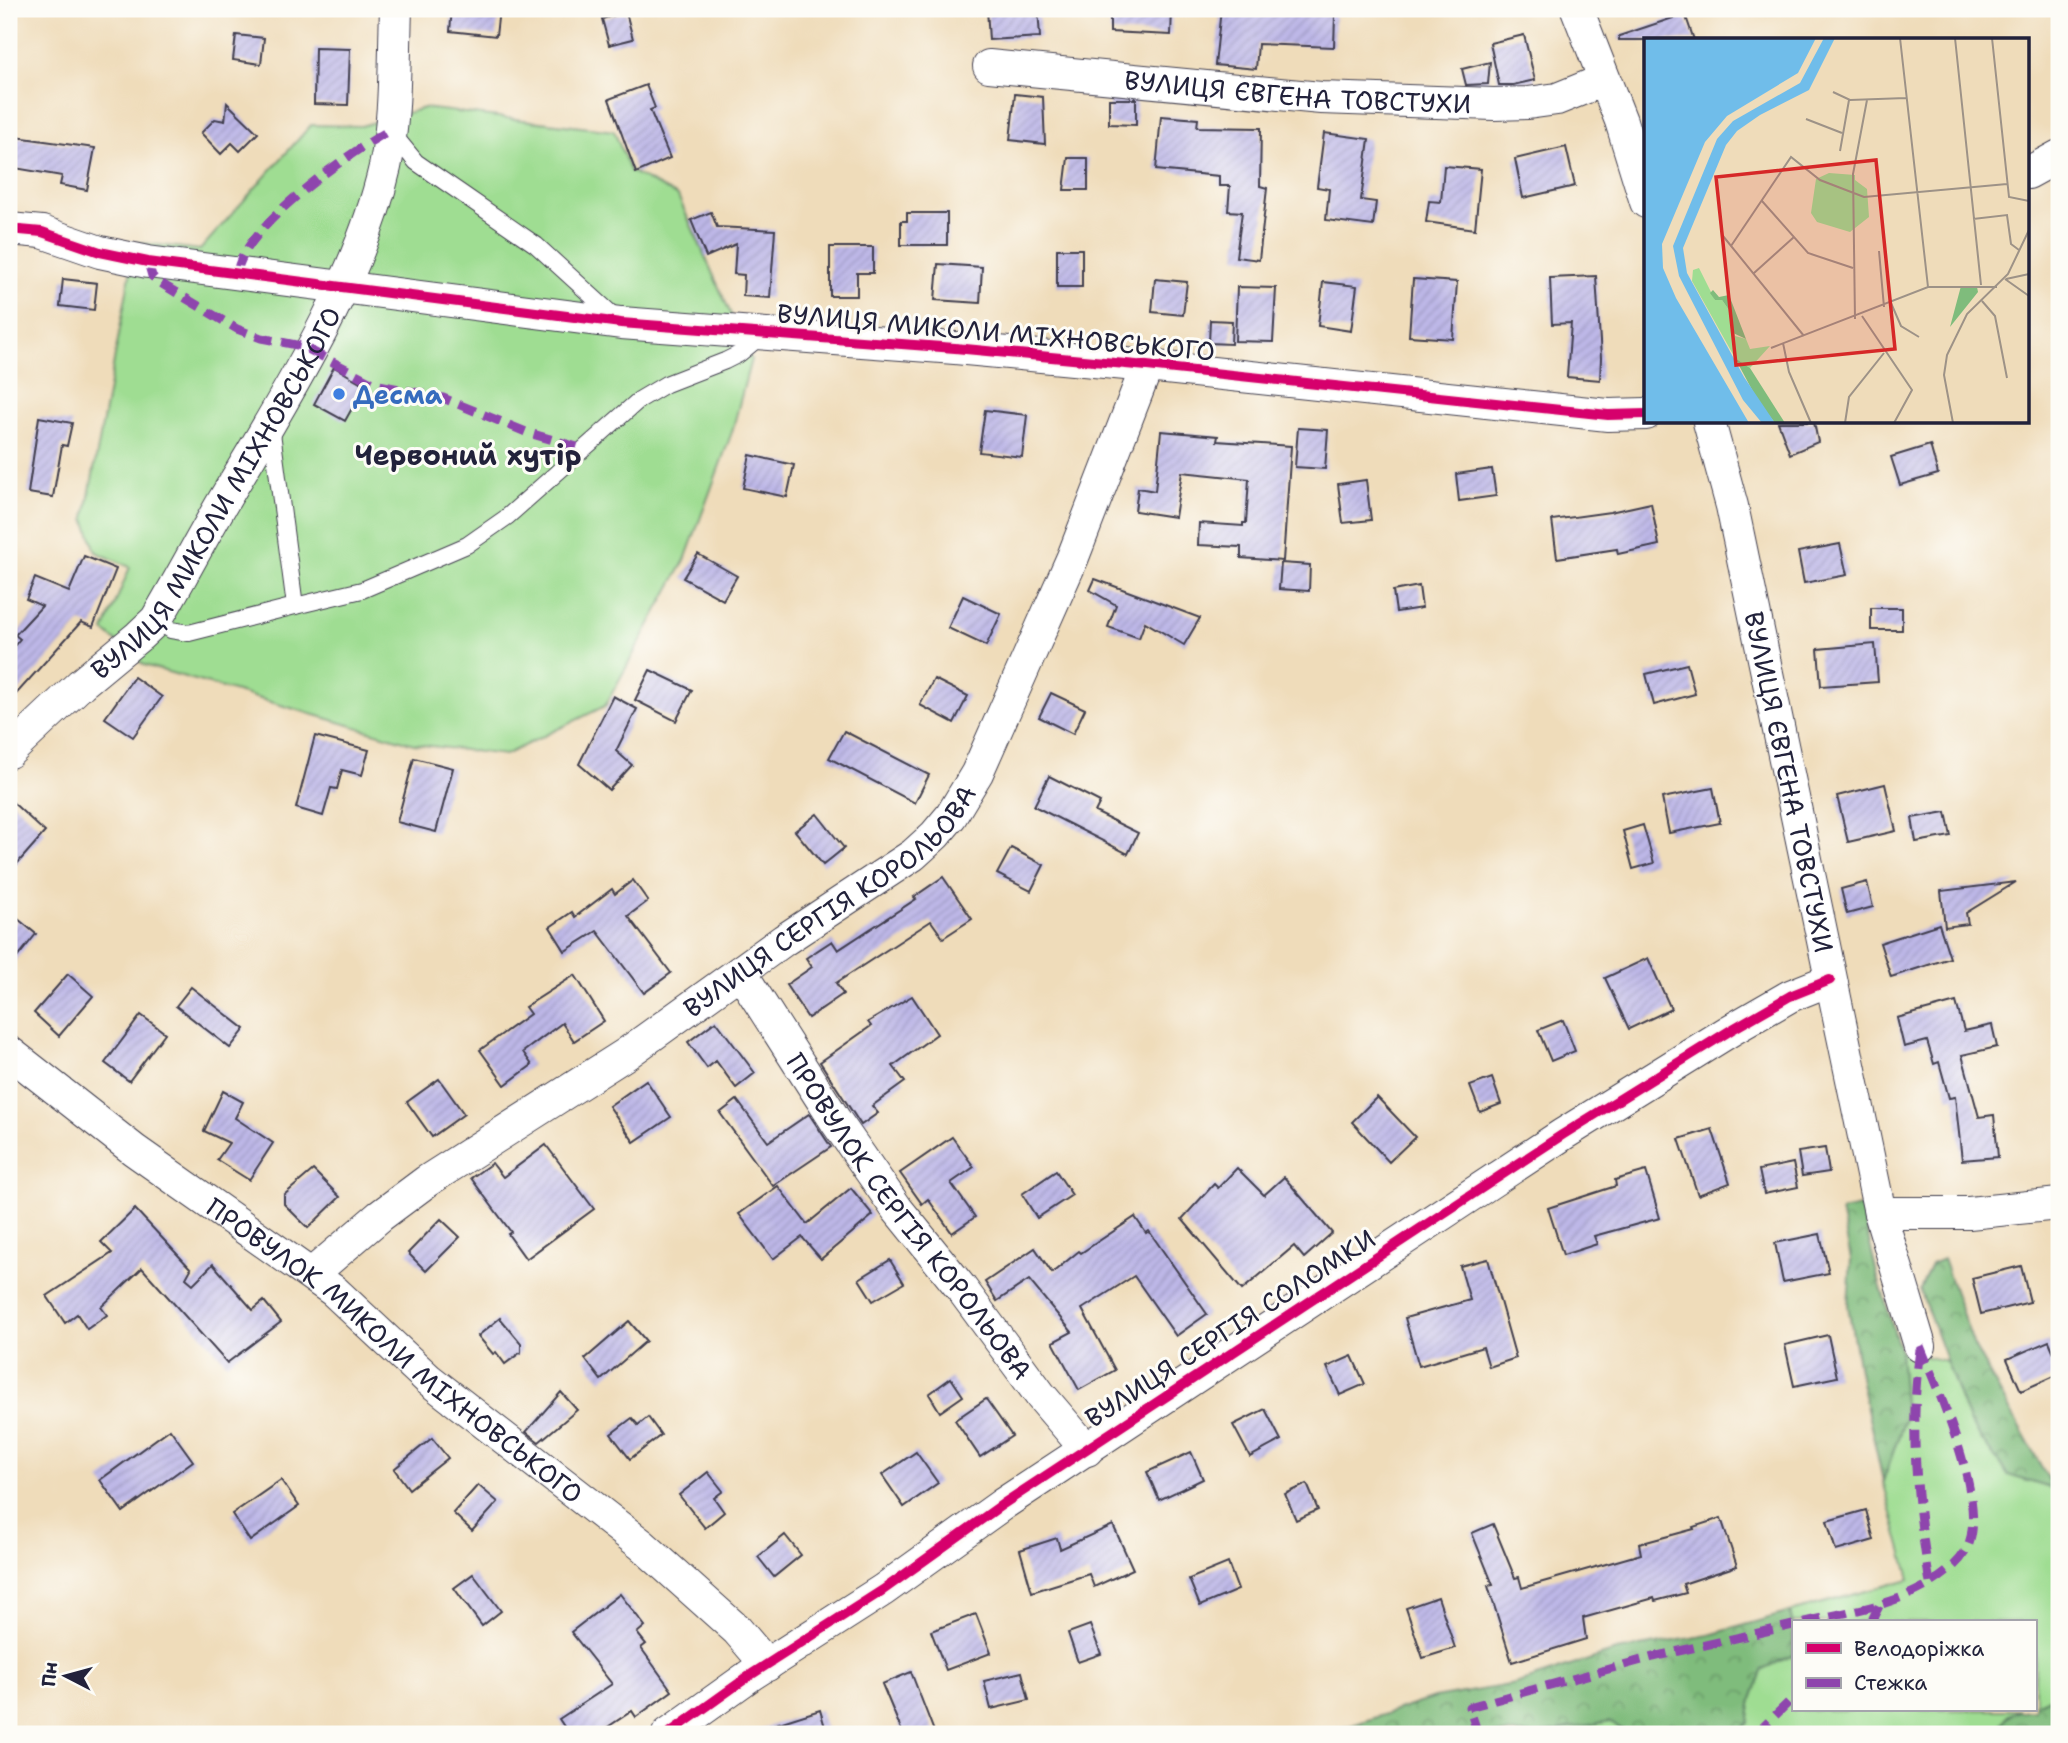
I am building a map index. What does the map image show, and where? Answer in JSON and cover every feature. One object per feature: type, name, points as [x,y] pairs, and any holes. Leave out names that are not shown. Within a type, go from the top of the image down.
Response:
[{"type":"street","points":[[9,229],[42,232],[89,249],[125,258],[342,286],[360,248],[386,163],[396,9]]},
{"type":"street","points":[[1577,9],[1621,121],[1644,196]]},
{"type":"street","name":"ВУЛИЦЯ ЄВГЕНА ТОВСТУХИ","points":[[989,66],[1321,98],[1494,104],[1557,99],[1604,80]]},
{"type":"street","points":[[2030,172],[2059,156]]},
{"type":"street","name":"ВУЛИЦЯ МИКОЛИ МІХНОВСЬКОГО","points":[[9,752],[88,678],[156,620],[271,423],[342,286],[621,323],[955,348],[1608,415],[1644,414]]},
{"type":"street","name":"ВУЛИЦЯ СЕРГІЯ КОРОЛЬОВА","points":[[312,1274],[416,1189],[626,1054],[775,947],[913,855],[935,835],[967,794],[1073,557],[1147,366]]},
{"type":"street","name":"ВУЛИЦЯ ЄВГЕНА ТОВСТУХИ","points":[[1710,424],[1732,506],[1880,1213],[1920,1346]]},
{"type":"street","name":"ПРОВУЛОК СЕРГІЯ КОРОЛЬОВА","points":[[741,973],[889,1200],[961,1288],[1041,1396],[1087,1450]]},
{"type":"street","name":"ВУЛИЦЯ СЕРГІЯ СОЛОМКИ","points":[[668,1734],[767,1665],[863,1604],[1003,1504],[1596,1114],[1754,1016],[1802,990],[1830,980]]},
{"type":"street","name":"ПРОВУЛОК МИКОЛИ МІХНОВСЬКОГО","points":[[9,1052],[134,1150],[225,1216],[312,1274],[352,1306],[428,1379],[642,1545],[737,1630],[767,1665]]},
{"type":"street","points":[[1880,1213],[1969,1213],[2059,1203]]},
{"type":"lane","points":[[390,130],[416,162],[536,245],[621,323]]},
{"type":"lane","points":[[156,620],[171,631],[189,633],[362,590],[467,545],[507,517],[639,400],[666,384],[725,361],[762,335]]},
{"type":"lane","points":[[271,423],[295,606]]},
{"type":"green space","points":[[424,108],[614,131],[630,171],[678,196],[751,359],[732,432],[685,560],[605,706],[505,755],[414,744],[144,665],[104,631],[130,567],[96,552],[85,518],[136,242],[200,250],[311,125],[361,126]]},
{"type":"green space","points":[[1861,1207],[1900,1351],[1905,1418],[1883,1481],[1861,1382],[1848,1306],[1851,1259],[1841,1211]]},
{"type":"green space","points":[[1943,1259],[1974,1346],[2054,1489],[2008,1475],[1970,1424],[1920,1290],[1931,1264]]},
{"type":"green space","points":[[1900,1351],[1946,1361],[1970,1424],[2008,1475],[2054,1489],[2059,1499],[2059,1694],[2036,1704],[2036,1620],[1792,1622],[1790,1612],[1910,1579],[1883,1481],[1905,1418]]},
{"type":"green space","points":[[1790,1612],[1792,1655],[1763,1669],[1752,1699],[1748,1723],[1736,1734],[1628,1734],[1610,1721],[1541,1734],[1325,1734],[1434,1698],[1515,1684],[1616,1651],[1709,1635]]},
{"type":"green space","points":[[1792,1655],[1792,1712],[2015,1712],[2008,1715],[1996,1734],[1736,1734],[1748,1723],[1752,1699],[1763,1669]]},
{"type":"green space","points":[[2059,1694],[2059,1726],[2035,1734],[1996,1734],[2011,1714],[2036,1712],[2036,1704]]},
{"type":"green space","points":[[1610,1721],[1628,1734],[1541,1734]]},
{"type":"building","points":[[452,9],[499,9],[496,36],[450,31]]},
{"type":"building","points":[[987,9],[1038,9],[1040,37],[989,40]]},
{"type":"building","points":[[1110,9],[1172,9],[1171,35],[1110,32]]},
{"type":"building","points":[[1221,9],[1284,15],[1335,15],[1334,47],[1258,44],[1256,69],[1215,65]]},
{"type":"building","points":[[626,12],[633,39],[609,45],[602,19]]},
{"type":"building","points":[[1685,14],[1693,38],[1619,40],[1619,36]]},
{"type":"building","points":[[236,35],[264,38],[261,64],[233,60]]},
{"type":"building","points":[[1524,35],[1535,80],[1499,85],[1490,43]]},
{"type":"building","points":[[315,48],[350,49],[348,105],[314,104]]},
{"type":"building","points":[[1490,62],[1488,84],[1466,85],[1462,69]]},
{"type":"building","points":[[646,85],[655,108],[650,110],[670,158],[636,173],[609,99]]},
{"type":"building","points":[[1015,94],[1043,97],[1045,144],[1010,140]]},
{"type":"building","points":[[1109,99],[1136,99],[1136,125],[1109,124]]},
{"type":"building","points":[[227,103],[258,133],[240,151],[232,143],[221,154],[201,133],[215,119],[225,121]]},
{"type":"building","points":[[1161,116],[1198,119],[1197,127],[1261,128],[1260,186],[1267,188],[1259,260],[1236,257],[1242,212],[1228,211],[1230,186],[1219,186],[1219,176],[1156,170]]},
{"type":"building","points":[[1324,133],[1369,139],[1361,200],[1376,202],[1373,226],[1326,220],[1329,189],[1317,187]]},
{"type":"building","points":[[9,136],[95,148],[87,190],[60,185],[62,176],[9,167]]},
{"type":"building","points":[[1566,147],[1575,186],[1523,198],[1515,159]]},
{"type":"building","points":[[1068,158],[1088,158],[1088,190],[1064,190]]},
{"type":"building","points":[[1444,166],[1481,169],[1475,229],[1426,222],[1429,201],[1441,202]]},
{"type":"building","points":[[711,212],[717,227],[775,230],[770,298],[743,296],[744,275],[734,274],[736,244],[706,257],[691,220]]},
{"type":"building","points":[[907,213],[947,213],[947,245],[901,245],[901,221],[907,221]]},
{"type":"building","points":[[830,247],[873,247],[873,273],[857,273],[857,296],[830,296]]},
{"type":"building","points":[[1057,249],[1082,249],[1082,287],[1057,287]]},
{"type":"building","points":[[938,264],[982,267],[980,303],[935,300]]},
{"type":"building","points":[[1596,276],[1600,380],[1567,377],[1571,323],[1552,324],[1550,278]]},
{"type":"building","points":[[63,279],[97,283],[94,310],[60,306]]},
{"type":"building","points":[[1155,279],[1187,282],[1183,315],[1152,312]]},
{"type":"building","points":[[1413,279],[1457,282],[1453,339],[1409,336]]},
{"type":"building","points":[[1323,282],[1357,286],[1351,331],[1318,326]]},
{"type":"building","points":[[1237,287],[1276,288],[1273,342],[1235,341]]},
{"type":"building","points":[[1210,320],[1232,321],[1231,344],[1209,343]]},
{"type":"building","points":[[334,367],[365,385],[345,421],[314,404]]},
{"type":"building","points":[[985,410],[1027,415],[1022,457],[979,452]]},
{"type":"building","points":[[39,417],[72,423],[67,446],[62,445],[53,497],[28,493]]},
{"type":"building","points":[[1779,424],[1814,424],[1818,442],[1790,454]]},
{"type":"building","points":[[1298,428],[1328,430],[1325,469],[1295,467]]},
{"type":"building","points":[[1161,431],[1218,436],[1217,441],[1291,446],[1283,561],[1241,558],[1241,547],[1198,545],[1199,523],[1243,526],[1243,523],[1246,523],[1249,479],[1182,472],[1175,517],[1135,511],[1138,488],[1155,491]]},
{"type":"building","points":[[1930,445],[1938,474],[1900,485],[1891,457]]},
{"type":"building","points":[[750,455],[794,465],[787,497],[743,488]]},
{"type":"building","points":[[1492,469],[1496,496],[1459,501],[1456,474]]},
{"type":"building","points":[[1366,480],[1371,520],[1343,523],[1338,484]]},
{"type":"building","points":[[1651,503],[1659,545],[1618,554],[1617,549],[1557,558],[1552,520]]},
{"type":"building","points":[[1840,544],[1847,575],[1804,583],[1798,552]]},
{"type":"building","points":[[698,554],[737,576],[723,600],[683,578]]},
{"type":"building","points":[[84,556],[116,569],[93,627],[81,622],[9,702],[9,652],[20,639],[15,635],[42,606],[26,599],[35,578],[69,592]]},
{"type":"building","points":[[1281,563],[1310,565],[1309,591],[1279,589]]},
{"type":"building","points":[[1095,579],[1200,618],[1184,645],[1145,622],[1139,638],[1108,627],[1116,605],[1090,590]]},
{"type":"building","points":[[1419,586],[1422,608],[1396,612],[1393,591]]},
{"type":"building","points":[[963,596],[1001,614],[986,646],[948,628]]},
{"type":"building","points":[[1871,608],[1902,608],[1902,630],[1871,630]]},
{"type":"building","points":[[1875,644],[1878,682],[1821,686],[1818,649]]},
{"type":"building","points":[[1687,664],[1695,694],[1654,705],[1646,674]]},
{"type":"building","points":[[650,670],[692,690],[676,721],[635,700]]},
{"type":"building","points":[[134,677],[162,697],[133,737],[105,718]]},
{"type":"building","points":[[934,679],[968,696],[954,723],[920,705]]},
{"type":"building","points":[[1051,693],[1085,709],[1073,734],[1039,717]]},
{"type":"building","points":[[613,696],[637,709],[616,751],[632,765],[609,790],[579,764]]},
{"type":"building","points":[[844,731],[929,775],[915,803],[829,758]]},
{"type":"building","points":[[315,736],[369,750],[362,775],[342,770],[337,789],[331,788],[323,816],[296,808]]},
{"type":"building","points":[[414,758],[453,768],[436,832],[397,822]]},
{"type":"building","points":[[1049,776],[1100,802],[1095,812],[1138,833],[1128,854],[1034,806]]},
{"type":"building","points":[[1885,784],[1896,831],[1848,842],[1837,796]]},
{"type":"building","points":[[1713,788],[1720,823],[1669,833],[1662,798]]},
{"type":"building","points":[[9,799],[45,832],[9,873]]},
{"type":"building","points":[[1946,812],[1951,836],[1916,842],[1912,818]]},
{"type":"building","points":[[817,814],[844,848],[823,865],[795,831]]},
{"type":"building","points":[[1643,825],[1654,863],[1633,869],[1623,831]]},
{"type":"building","points":[[1011,848],[1044,865],[1031,891],[997,874]]},
{"type":"building","points":[[943,877],[972,919],[943,938],[931,921],[836,983],[843,994],[808,1018],[786,985],[812,967],[806,958],[832,941],[838,950],[916,899],[914,897]]},
{"type":"building","points":[[633,880],[648,901],[628,916],[671,973],[644,993],[597,931],[565,951],[550,927],[572,912],[575,917],[612,889],[615,894]]},
{"type":"building","points":[[1867,882],[1873,907],[1847,914],[1841,889]]},
{"type":"building","points":[[2016,882],[1966,913],[1968,924],[1945,927],[1941,891]]},
{"type":"building","points":[[18,919],[36,934],[9,968],[9,931]]},
{"type":"building","points":[[1939,924],[1950,958],[1891,977],[1880,943]]},
{"type":"building","points":[[1648,958],[1671,1009],[1629,1029],[1605,978]]},
{"type":"building","points":[[68,974],[93,996],[59,1036],[34,1013]]},
{"type":"building","points":[[575,975],[604,1021],[574,1041],[562,1023],[523,1052],[532,1065],[505,1085],[480,1050],[530,1014],[525,1007]]},
{"type":"building","points":[[191,987],[245,1029],[230,1048],[176,1006]]},
{"type":"building","points":[[912,996],[937,1034],[893,1066],[905,1082],[872,1106],[878,1113],[861,1125],[820,1062],[871,1026],[868,1022]]},
{"type":"building","points":[[1956,1002],[1964,1031],[1992,1025],[1997,1047],[1962,1055],[1979,1117],[1994,1115],[1998,1157],[1962,1160],[1955,1097],[1949,1098],[1939,1062],[1934,1064],[1927,1041],[1904,1047],[1897,1018]]},
{"type":"building","points":[[141,1015],[165,1033],[129,1081],[105,1063]]},
{"type":"building","points":[[1563,1020],[1575,1051],[1551,1061],[1538,1030]]},
{"type":"building","points":[[716,1021],[755,1073],[736,1088],[716,1061],[707,1068],[688,1042]]},
{"type":"building","points":[[1492,1078],[1501,1104],[1480,1112],[1470,1086]]},
{"type":"building","points":[[439,1079],[464,1114],[432,1137],[407,1102]]},
{"type":"building","points":[[646,1080],[671,1117],[634,1142],[609,1106]]},
{"type":"building","points":[[223,1091],[243,1102],[235,1118],[273,1143],[249,1180],[217,1160],[229,1143],[204,1131]]},
{"type":"building","points":[[1377,1097],[1415,1137],[1389,1162],[1352,1122]]},
{"type":"building","points":[[737,1100],[768,1142],[809,1114],[831,1147],[773,1186],[720,1113]]},
{"type":"building","points":[[1712,1129],[1730,1183],[1698,1195],[1679,1139]]},
{"type":"building","points":[[952,1137],[974,1167],[951,1183],[975,1217],[952,1233],[928,1199],[922,1204],[900,1173]]},
{"type":"building","points":[[546,1145],[594,1209],[526,1259],[508,1234],[511,1232],[471,1178],[492,1163],[503,1177]]},
{"type":"building","points":[[1825,1148],[1829,1172],[1802,1176],[1798,1152]]},
{"type":"building","points":[[1793,1163],[1798,1187],[1764,1194],[1759,1170]]},
{"type":"building","points":[[1237,1168],[1264,1195],[1284,1177],[1332,1233],[1304,1258],[1294,1246],[1242,1290],[1182,1219],[1214,1184],[1218,1188]]},
{"type":"building","points":[[313,1170],[340,1197],[308,1228],[284,1204],[284,1195]]},
{"type":"building","points":[[1056,1171],[1072,1195],[1037,1218],[1022,1194]]},
{"type":"building","points":[[1646,1171],[1660,1218],[1594,1236],[1597,1244],[1563,1255],[1548,1208],[1616,1186],[1615,1180]]},
{"type":"building","points":[[778,1186],[807,1224],[851,1188],[873,1215],[821,1259],[802,1237],[773,1259],[739,1214]]},
{"type":"building","points":[[135,1209],[191,1269],[186,1278],[193,1284],[213,1264],[253,1310],[264,1301],[281,1322],[227,1363],[142,1268],[101,1307],[107,1315],[87,1329],[77,1314],[65,1323],[47,1296],[112,1253],[101,1242]]},
{"type":"building","points":[[1135,1217],[1146,1233],[1149,1231],[1207,1314],[1176,1336],[1134,1276],[1082,1309],[1115,1370],[1079,1390],[1053,1342],[1072,1332],[1029,1280],[997,1301],[985,1282],[1035,1248],[1052,1273],[1079,1251],[1081,1253]]},
{"type":"building","points":[[441,1219],[460,1237],[426,1271],[408,1253]]},
{"type":"building","points":[[1820,1234],[1829,1273],[1783,1282],[1775,1243]]},
{"type":"building","points":[[1488,1259],[1516,1358],[1489,1367],[1483,1347],[1419,1366],[1405,1318],[1470,1300],[1460,1266]]},
{"type":"building","points":[[890,1260],[904,1283],[873,1301],[859,1279]]},
{"type":"building","points":[[2021,1266],[2030,1302],[1981,1314],[1972,1278]]},
{"type":"building","points":[[500,1318],[521,1343],[521,1352],[505,1364],[478,1336]]},
{"type":"building","points":[[629,1321],[646,1341],[601,1380],[585,1359]]},
{"type":"building","points":[[1828,1335],[1837,1377],[1794,1386],[1785,1345]]},
{"type":"building","points":[[2049,1341],[2059,1365],[2059,1374],[2021,1391],[2007,1359]]},
{"type":"building","points":[[1352,1356],[1365,1384],[1340,1395],[1327,1367]]},
{"type":"building","points":[[951,1378],[963,1396],[940,1412],[929,1394]]},
{"type":"building","points":[[561,1392],[577,1410],[539,1442],[526,1432]]},
{"type":"building","points":[[986,1399],[1012,1436],[980,1457],[955,1420]]},
{"type":"building","points":[[1265,1409],[1281,1440],[1250,1457],[1233,1425]]},
{"type":"building","points":[[648,1417],[661,1435],[630,1459],[611,1434],[632,1418],[638,1425]]},
{"type":"building","points":[[170,1429],[193,1461],[123,1512],[100,1480]]},
{"type":"building","points":[[432,1438],[448,1458],[409,1489],[394,1469]]},
{"type":"building","points":[[916,1452],[938,1483],[904,1507],[882,1475]]},
{"type":"building","points":[[1191,1452],[1203,1479],[1159,1500],[1147,1472]]},
{"type":"building","points":[[708,1472],[723,1491],[714,1498],[724,1512],[705,1528],[679,1495]]},
{"type":"building","points":[[281,1480],[299,1506],[250,1541],[232,1514]]},
{"type":"building","points":[[1307,1484],[1318,1510],[1296,1520],[1285,1494]]},
{"type":"building","points":[[478,1485],[498,1502],[472,1531],[453,1513]]},
{"type":"building","points":[[1866,1510],[1874,1540],[1836,1551],[1827,1521]]},
{"type":"building","points":[[1721,1518],[1737,1566],[1683,1584],[1686,1593],[1655,1601],[1654,1598],[1583,1618],[1586,1639],[1512,1662],[1488,1586],[1493,1585],[1472,1533],[1493,1524],[1515,1578],[1519,1577],[1522,1588],[1641,1554],[1639,1544],[1694,1529],[1693,1527]]},
{"type":"building","points":[[1113,1525],[1133,1569],[1094,1587],[1089,1574],[1032,1592],[1020,1550],[1057,1538],[1060,1549]]},
{"type":"building","points":[[785,1535],[801,1555],[774,1577],[758,1557]]},
{"type":"building","points":[[1228,1563],[1238,1590],[1200,1606],[1189,1579]]},
{"type":"building","points":[[473,1574],[501,1611],[482,1626],[454,1588]]},
{"type":"building","points":[[620,1594],[645,1626],[637,1633],[646,1644],[641,1648],[672,1691],[636,1717],[632,1711],[597,1734],[569,1734],[559,1719],[612,1684],[571,1632]]},
{"type":"building","points":[[1438,1597],[1455,1648],[1423,1658],[1406,1608]]},
{"type":"building","points":[[976,1614],[991,1653],[946,1670],[931,1631]]},
{"type":"building","points":[[1090,1625],[1101,1654],[1078,1662],[1068,1633]]},
{"type":"building","points":[[911,1672],[935,1734],[903,1734],[882,1684]]},
{"type":"building","points":[[1022,1672],[1029,1700],[991,1709],[984,1681]]},
{"type":"building","points":[[820,1710],[827,1734],[760,1734],[760,1729]]},
{"type":"marked path","points":[[237,273],[244,254],[278,213],[325,173],[390,130]]},
{"type":"marked path","points":[[148,262],[152,276],[157,281],[237,329],[261,338],[302,346],[375,384],[443,398],[526,432],[584,449]]},
{"type":"marked path","points":[[1813,1620],[1869,1607],[1917,1591],[1952,1567],[1968,1546],[1972,1526],[1966,1475],[1948,1417],[1920,1346]]},
{"type":"marked path","points":[[1920,1350],[1915,1408],[1916,1467],[1930,1583]]},
{"type":"marked path","points":[[1872,1620],[1880,1604]]},
{"type":"marked path","points":[[1478,1734],[1469,1707],[1653,1657],[1792,1625]]},
{"type":"marked path","points":[[1756,1734],[1792,1699]]},
{"type":"cycle path","points":[[9,229],[42,232],[100,252],[148,262],[621,323],[955,348],[1608,415],[1644,414]]},
{"type":"cycle path","points":[[668,1734],[752,1674],[883,1590],[1003,1504],[1562,1135],[1731,1030],[1790,996],[1830,980]]},
{"type":"place","name":"Десма","points":[[339,394]]},
{"type":"district","name":"Червоний хутір","points":[[468,455]]}]
